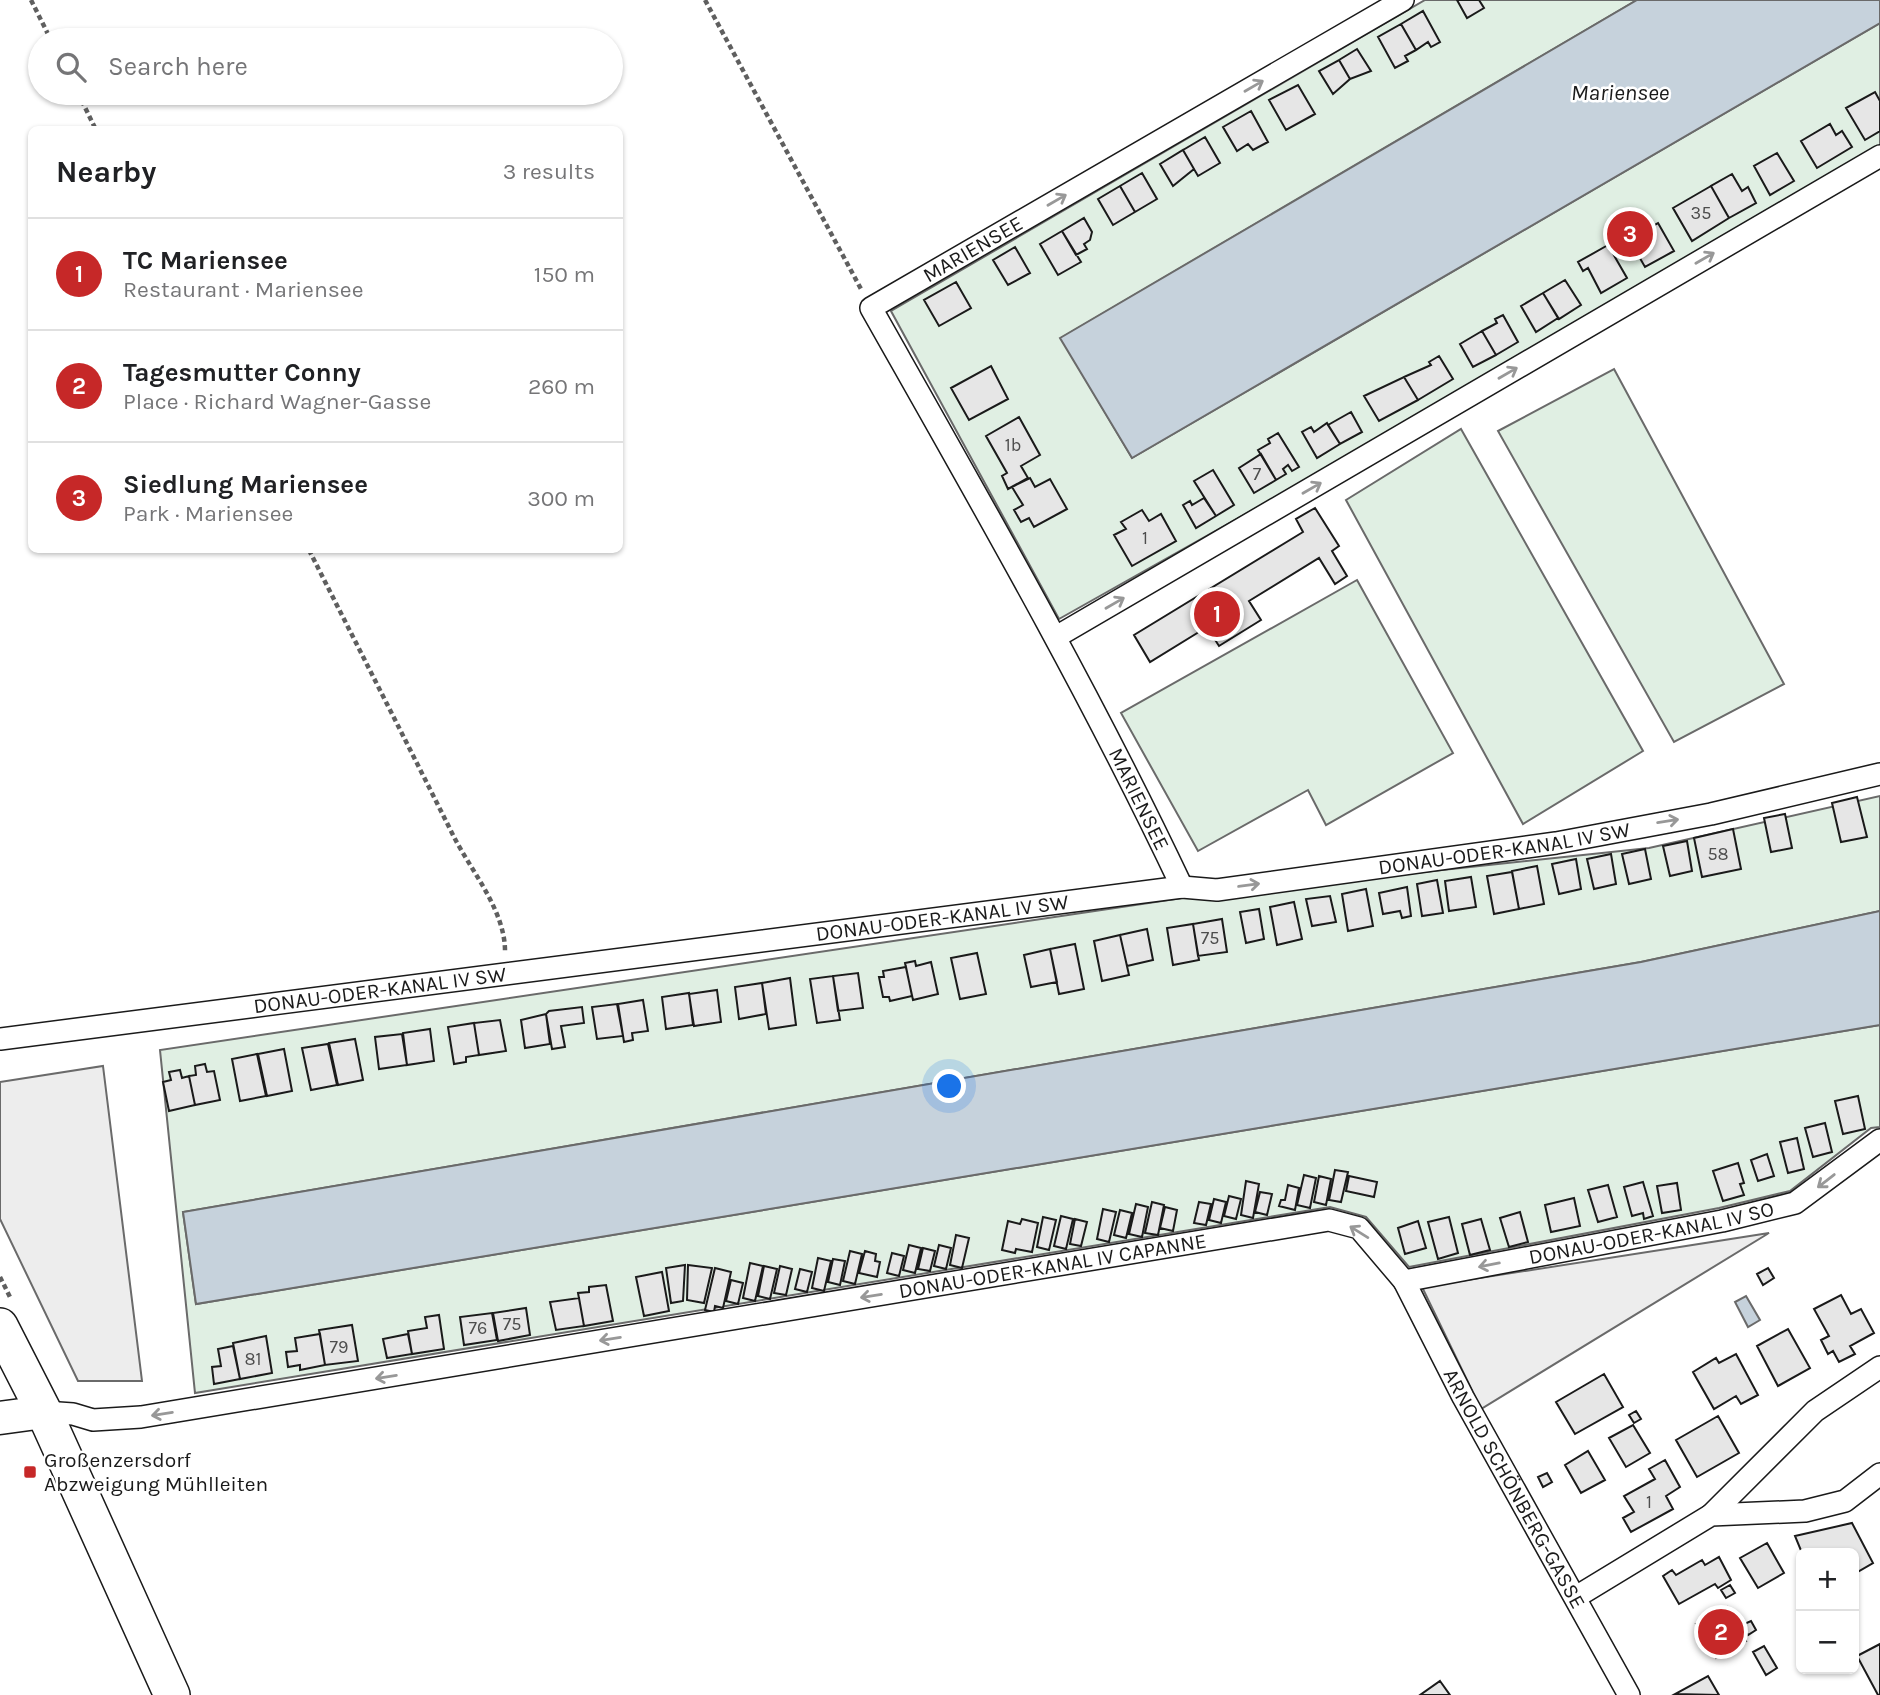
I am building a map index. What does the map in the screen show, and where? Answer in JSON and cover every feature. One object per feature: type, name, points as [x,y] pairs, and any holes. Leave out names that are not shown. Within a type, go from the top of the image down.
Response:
[{"type":"main road","points":[[0,1326],[44,1412],[172,1695]]},
{"type":"street","name":"MARIENSEE","points":[[1182,887],[1119,755],[1056,637],[871,308],[1403,0]]},
{"type":"street","points":[[1056,637],[1880,156]]},
{"type":"street","name":"DONAU-ODER-KANAL IV SW","points":[[0,1039],[1182,887],[1217,890],[1556,843],[1711,814],[1880,774]]},
{"type":"street","name":"DONAU-ODER-KANAL IV SO","points":[[1404,1282],[1722,1221],[1795,1203],[1880,1140]]},
{"type":"street","name":"DONAU-ODER-KANAL IV CAPANNE","points":[[44,1412],[73,1414],[93,1420],[141,1417],[1329,1220],[1359,1228],[1404,1282]]},
{"type":"street","name":"ARNOLD SCHÖNBERG-GASSE","points":[[1404,1282],[1463,1397],[1629,1695]]},
{"type":"street","points":[[1576,1597],[1711,1515],[1815,1411],[1880,1367]]},
{"type":"street","points":[[0,1418],[44,1412]]},
{"type":"street","points":[[1711,1515],[1805,1511],[1845,1502],[1880,1475]]},
{"type":"path","points":[[31,0],[45,28]]},
{"type":"path","points":[[705,0],[871,308]]},
{"type":"path","points":[[84,105],[94,126]]},
{"type":"path","points":[[311,553],[497,916],[505,935],[504,975]]},
{"type":"green space","points":[[1425,0],[1637,0],[1061,338],[1132,458],[1880,23],[1880,157],[1059,619],[891,311]]},
{"type":"green space","points":[[1614,369],[1784,684],[1674,742],[1498,431]]},
{"type":"green space","points":[[1461,429],[1643,751],[1523,824],[1346,500]]},
{"type":"green space","points":[[1357,580],[1453,753],[1326,825],[1308,790],[1198,851],[1121,713]]},
{"type":"green space","points":[[1880,796],[1880,911],[1641,962],[183,1212],[196,1304],[1880,1025],[1880,1127],[1871,1128],[1790,1191],[1719,1208],[1409,1267],[1366,1217],[1330,1207],[195,1393],[160,1050],[1189,897],[1649,848]]},
{"type":"shaded area","points":[[103,1066],[142,1381],[78,1381],[0,1219],[0,1082]]},
{"type":"shaded area","points":[[1769,1233],[1481,1409],[1422,1287],[1686,1246]]},
{"type":"water","name":"Mariensee","points":[[1637,0],[1880,0],[1880,23],[1132,458],[1060,338]]},
{"type":"water","points":[[1880,911],[1880,1025],[196,1304],[183,1212],[1641,962]]},
{"type":"water","points":[[1746,1296],[1760,1320],[1748,1327],[1735,1302]]},
{"type":"building","points":[[1457,0],[1479,0],[1484,8],[1467,18]]},
{"type":"building","points":[[1423,11],[1440,42],[1431,47],[1428,42],[1416,50],[1401,24]]},
{"type":"building","points":[[1401,24],[1416,50],[1405,56],[1408,61],[1395,68],[1378,37]]},
{"type":"building","points":[[1357,49],[1371,71],[1350,79],[1339,60]]},
{"type":"building","points":[[1339,60],[1350,79],[1333,94],[1319,71]]},
{"type":"building","points":[[1298,85],[1315,114],[1286,130],[1269,100]]},
{"type":"building","points":[[1875,92],[1880,101],[1880,131],[1865,140],[1846,108]]},
{"type":"building","points":[[1251,111],[1268,142],[1253,150],[1248,144],[1237,151],[1223,127]]},
{"type":"building","points":[[1830,124],[1836,135],[1842,131],[1852,147],[1817,168],[1801,141]]},
{"type":"building","points":[[1205,137],[1220,163],[1198,176],[1183,150]]},
{"type":"building","points":[[1183,150],[1194,169],[1173,186],[1160,164]]},
{"type":"building","points":[[1777,153],[1794,181],[1770,195],[1754,166]]},
{"type":"building","points":[[1142,173],[1157,199],[1135,212],[1120,186]]},
{"type":"building","points":[[1732,174],[1742,191],[1748,187],[1756,203],[1729,218],[1711,186]]},
{"type":"building","points":[[1120,186],[1135,212],[1113,225],[1098,199]]},
{"type":"building","points":[[1711,186],[1729,218],[1692,241],[1673,208]]},
{"type":"building","points":[[1084,218],[1092,232],[1090,240],[1084,244],[1087,249],[1076,255],[1062,231]]},
{"type":"building","points":[[1658,223],[1674,251],[1645,267],[1629,239]]},
{"type":"building","points":[[1062,231],[1081,262],[1058,275],[1040,244]]},
{"type":"building","points":[[1608,245],[1627,278],[1601,293],[1588,268],[1583,271],[1578,262]]},
{"type":"building","points":[[1015,247],[1030,273],[1008,285],[993,260]]},
{"type":"building","points":[[1565,280],[1581,305],[1559,319],[1543,293]]},
{"type":"building","points":[[956,282],[971,308],[939,326],[924,300]]},
{"type":"building","points":[[1543,293],[1558,318],[1536,332],[1521,306]]},
{"type":"building","points":[[1503,315],[1518,342],[1496,355],[1482,331],[1497,323],[1495,319]]},
{"type":"building","points":[[1482,331],[1496,355],[1473,367],[1460,344]]},
{"type":"building","points":[[1439,356],[1453,379],[1418,400],[1404,377],[1431,365],[1429,362]]},
{"type":"building","points":[[991,366],[1008,399],[969,420],[951,388]]},
{"type":"building","points":[[1404,377],[1418,400],[1379,421],[1364,396]]},
{"type":"building","points":[[1351,412],[1362,432],[1340,444],[1328,425]]},
{"type":"building","points":[[1019,417],[1040,455],[1021,466],[1028,478],[1008,489],[1002,476],[1007,473],[986,436]]},
{"type":"building","points":[[1327,423],[1340,444],[1317,458],[1302,432],[1311,427],[1314,432]]},
{"type":"building","points":[[1278,433],[1299,467],[1292,471],[1288,465],[1283,469],[1286,474],[1276,480],[1258,450],[1270,443],[1268,439]]},
{"type":"building","points":[[1261,454],[1276,480],[1254,493],[1239,468]]},
{"type":"building","points":[[1213,470],[1234,505],[1216,516],[1194,481]]},
{"type":"building","points":[[1030,478],[1035,487],[1050,479],[1067,509],[1034,527],[1029,518],[1021,522],[1014,510],[1023,505],[1012,487]]},
{"type":"building","points":[[1204,498],[1216,516],[1196,528],[1183,505],[1190,501],[1192,505]]},
{"type":"building","points":[[1315,508],[1339,546],[1332,551],[1347,576],[1335,584],[1319,558],[1249,601],[1261,620],[1219,646],[1207,627],[1150,662],[1134,635],[1303,532],[1296,519]]},
{"type":"building","points":[[1142,510],[1149,521],[1161,514],[1176,541],[1132,566],[1114,535],[1126,529],[1121,522]]},
{"type":"building","points":[[1857,797],[1867,837],[1841,842],[1832,803]]},
{"type":"building","points":[[1785,814],[1792,848],[1771,852],[1764,818]]},
{"type":"building","points":[[1733,829],[1741,869],[1702,877],[1694,838]]},
{"type":"building","points":[[1687,841],[1692,871],[1670,876],[1663,846]]},
{"type":"building","points":[[1645,849],[1651,879],[1629,884],[1622,854]]},
{"type":"building","points":[[1611,854],[1616,884],[1594,889],[1587,859]]},
{"type":"building","points":[[1576,859],[1581,889],[1559,894],[1552,864]]},
{"type":"building","points":[[1537,866],[1544,904],[1519,909],[1512,871]]},
{"type":"building","points":[[1512,872],[1519,909],[1494,914],[1487,876]]},
{"type":"building","points":[[1471,877],[1476,907],[1449,911],[1445,881]]},
{"type":"building","points":[[1437,880],[1443,913],[1422,916],[1417,884]]},
{"type":"building","points":[[1407,887],[1411,916],[1402,918],[1400,911],[1383,914],[1379,893]]},
{"type":"building","points":[[1366,889],[1373,926],[1348,931],[1342,894]]},
{"type":"building","points":[[1330,896],[1336,922],[1312,926],[1306,899]]},
{"type":"building","points":[[1294,902],[1302,939],[1277,945],[1270,907]]},
{"type":"building","points":[[1259,909],[1264,939],[1246,943],[1240,912]]},
{"type":"building","points":[[1222,919],[1227,952],[1198,956],[1193,924]]},
{"type":"building","points":[[1193,924],[1199,960],[1173,965],[1167,928]]},
{"type":"building","points":[[1147,929],[1153,960],[1127,966],[1120,935]]},
{"type":"building","points":[[1120,935],[1129,975],[1102,981],[1094,941]]},
{"type":"building","points":[[1075,944],[1084,989],[1059,994],[1050,949]]},
{"type":"building","points":[[1050,949],[1057,982],[1031,987],[1024,955]]},
{"type":"building","points":[[977,953],[986,994],[960,999],[951,958]]},
{"type":"building","points":[[915,961],[916,966],[931,962],[938,994],[913,1000],[905,963]]},
{"type":"building","points":[[906,967],[912,996],[890,1001],[889,997],[883,997],[879,977],[884,977],[883,971]]},
{"type":"building","points":[[858,973],[863,1008],[838,1011],[833,976]]},
{"type":"building","points":[[833,976],[840,1020],[817,1023],[810,979]]},
{"type":"building","points":[[790,978],[796,1025],[769,1029],[762,983]]},
{"type":"building","points":[[762,983],[766,1014],[739,1019],[735,987]]},
{"type":"building","points":[[717,990],[721,1022],[694,1026],[689,994]]},
{"type":"building","points":[[689,993],[693,1025],[666,1029],[662,997]]},
{"type":"building","points":[[643,1000],[648,1031],[632,1033],[633,1040],[624,1042],[618,1004]]},
{"type":"building","points":[[617,1004],[623,1036],[597,1039],[592,1007]]},
{"type":"building","points":[[582,1007],[584,1023],[561,1026],[565,1047],[552,1049],[546,1014],[549,1011]]},
{"type":"building","points":[[546,1014],[550,1044],[525,1048],[521,1020]]},
{"type":"building","points":[[500,1020],[506,1051],[479,1055],[474,1023]]},
{"type":"building","points":[[474,1023],[479,1055],[466,1057],[466,1062],[454,1064],[448,1027]]},
{"type":"building","points":[[430,1029],[434,1061],[407,1065],[403,1033]]},
{"type":"building","points":[[402,1034],[407,1065],[379,1069],[375,1037]]},
{"type":"building","points":[[355,1039],[363,1080],[338,1085],[329,1043]]},
{"type":"building","points":[[328,1044],[337,1085],[311,1090],[302,1048]]},
{"type":"building","points":[[284,1049],[292,1091],[267,1096],[258,1054]]},
{"type":"building","points":[[257,1054],[266,1096],[240,1101],[232,1059]]},
{"type":"building","points":[[205,1064],[207,1072],[214,1071],[220,1100],[195,1105],[189,1076],[196,1075],[195,1066]]},
{"type":"building","points":[[180,1070],[182,1078],[189,1076],[195,1105],[169,1111],[163,1082],[171,1080],[169,1072]]},
{"type":"building","points":[[1858,1096],[1865,1129],[1843,1134],[1835,1101]]},
{"type":"building","points":[[1825,1123],[1832,1152],[1813,1157],[1805,1128]]},
{"type":"building","points":[[1797,1138],[1804,1169],[1788,1173],[1780,1142]]},
{"type":"building","points":[[1767,1154],[1774,1176],[1758,1181],[1751,1160]]},
{"type":"building","points":[[1738,1163],[1744,1183],[1740,1184],[1744,1195],[1723,1201],[1713,1171]]},
{"type":"building","points":[[1335,1170],[1348,1172],[1341,1202],[1329,1200]]},
{"type":"building","points":[[1304,1175],[1316,1178],[1310,1208],[1297,1205]]},
{"type":"building","points":[[1319,1176],[1331,1179],[1326,1205],[1314,1202]]},
{"type":"building","points":[[1349,1176],[1377,1182],[1374,1197],[1346,1191]]},
{"type":"building","points":[[1246,1181],[1259,1184],[1253,1218],[1241,1215]]},
{"type":"building","points":[[1643,1182],[1653,1216],[1644,1219],[1643,1213],[1632,1216],[1624,1187]]},
{"type":"building","points":[[1677,1183],[1681,1210],[1662,1213],[1657,1186]]},
{"type":"building","points":[[1288,1185],[1299,1188],[1295,1210],[1279,1206],[1281,1200],[1285,1200]]},
{"type":"building","points":[[1608,1185],[1617,1217],[1598,1222],[1588,1190]]},
{"type":"building","points":[[1260,1192],[1272,1194],[1267,1215],[1255,1212]]},
{"type":"building","points":[[1229,1196],[1241,1199],[1236,1219],[1224,1216]]},
{"type":"building","points":[[1574,1198],[1580,1226],[1551,1232],[1545,1205]]},
{"type":"building","points":[[1214,1199],[1226,1202],[1221,1223],[1209,1220]]},
{"type":"building","points":[[1152,1202],[1164,1205],[1158,1235],[1145,1233]]},
{"type":"building","points":[[1199,1202],[1211,1204],[1206,1225],[1194,1223]]},
{"type":"building","points":[[1136,1204],[1148,1207],[1142,1237],[1129,1234]]},
{"type":"building","points":[[1165,1207],[1177,1210],[1173,1231],[1160,1228]]},
{"type":"building","points":[[1103,1209],[1116,1212],[1109,1242],[1097,1239]]},
{"type":"building","points":[[1120,1210],[1132,1213],[1126,1238],[1114,1235]]},
{"type":"building","points":[[1520,1212],[1528,1242],[1509,1247],[1500,1218]]},
{"type":"building","points":[[1061,1216],[1073,1219],[1066,1249],[1054,1246]]},
{"type":"building","points":[[1043,1217],[1056,1220],[1049,1250],[1037,1247]]},
{"type":"building","points":[[1449,1217],[1458,1253],[1438,1259],[1428,1222]]},
{"type":"building","points":[[1022,1219],[1038,1223],[1032,1252],[1016,1249],[1015,1253],[1002,1250],[1008,1221],[1020,1224]]},
{"type":"building","points":[[1075,1219],[1087,1222],[1081,1246],[1070,1244]]},
{"type":"building","points":[[1481,1219],[1490,1250],[1470,1255],[1462,1224]]},
{"type":"building","points":[[1418,1221],[1426,1248],[1405,1254],[1398,1228]]},
{"type":"building","points":[[956,1235],[969,1238],[962,1268],[950,1265]]},
{"type":"building","points":[[909,1245],[921,1248],[915,1273],[903,1270]]},
{"type":"building","points":[[939,1245],[951,1248],[946,1269],[934,1266]]},
{"type":"building","points":[[923,1248],[935,1251],[930,1271],[918,1269]]},
{"type":"building","points":[[850,1251],[862,1254],[855,1284],[843,1281]]},
{"type":"building","points":[[865,1251],[876,1254],[875,1261],[880,1262],[877,1277],[859,1273]]},
{"type":"building","points":[[892,1253],[904,1256],[899,1276],[887,1273]]},
{"type":"building","points":[[818,1258],[831,1261],[824,1291],[812,1288]]},
{"type":"building","points":[[833,1259],[845,1261],[840,1285],[828,1282]]},
{"type":"building","points":[[750,1263],[763,1266],[755,1301],[743,1298]]},
{"type":"building","points":[[685,1265],[683,1301],[671,1303],[666,1268]]},
{"type":"building","points":[[688,1265],[712,1268],[704,1303],[687,1300]]},
{"type":"building","points":[[764,1266],[777,1269],[770,1299],[758,1296]]},
{"type":"building","points":[[780,1266],[792,1269],[786,1295],[774,1293]]},
{"type":"building","points":[[715,1268],[731,1272],[723,1308],[715,1306],[714,1312],[705,1310]]},
{"type":"building","points":[[1768,1268],[1774,1278],[1763,1285],[1757,1274]]},
{"type":"building","points":[[800,1269],[812,1272],[807,1292],[795,1289]]},
{"type":"building","points":[[662,1272],[669,1311],[644,1316],[636,1277]]},
{"type":"building","points":[[731,1280],[743,1283],[738,1304],[726,1301]]},
{"type":"building","points":[[606,1285],[613,1321],[584,1326],[578,1293],[589,1292],[589,1287]]},
{"type":"building","points":[[1841,1295],[1851,1314],[1861,1309],[1874,1333],[1850,1346],[1855,1354],[1839,1362],[1833,1351],[1828,1354],[1821,1340],[1829,1336],[1814,1309]]},
{"type":"building","points":[[579,1298],[584,1326],[556,1330],[550,1302]]},
{"type":"building","points":[[526,1308],[530,1335],[498,1341],[493,1313]]},
{"type":"building","points":[[492,1313],[497,1340],[464,1345],[460,1317]]},
{"type":"building","points":[[439,1315],[444,1349],[412,1354],[408,1331],[427,1328],[425,1317]]},
{"type":"building","points":[[352,1325],[358,1361],[325,1365],[319,1330]]},
{"type":"building","points":[[1788,1329],[1810,1368],[1778,1386],[1757,1346]]},
{"type":"building","points":[[320,1334],[325,1365],[300,1370],[300,1365],[288,1367],[286,1352],[297,1351],[295,1338]]},
{"type":"building","points":[[408,1334],[412,1354],[387,1358],[383,1339]]},
{"type":"building","points":[[266,1336],[272,1373],[240,1379],[233,1343]]},
{"type":"building","points":[[233,1346],[240,1379],[214,1384],[212,1367],[221,1366],[218,1349]]},
{"type":"building","points":[[1736,1354],[1758,1395],[1741,1404],[1736,1396],[1714,1409],[1693,1372],[1716,1358],[1719,1363]]},
{"type":"building","points":[[1604,1374],[1623,1407],[1575,1434],[1556,1402]]},
{"type":"building","points":[[1636,1411],[1641,1419],[1634,1423],[1629,1415]]},
{"type":"building","points":[[1718,1416],[1739,1453],[1697,1477],[1676,1440]]},
{"type":"building","points":[[1633,1425],[1650,1453],[1626,1467],[1609,1438]]},
{"type":"building","points":[[1588,1451],[1605,1480],[1581,1493],[1565,1465]]},
{"type":"building","points":[[1665,1460],[1680,1487],[1666,1496],[1673,1509],[1631,1532],[1623,1518],[1634,1512],[1624,1496],[1655,1479],[1649,1469]]},
{"type":"building","points":[[1547,1473],[1552,1482],[1543,1487],[1538,1477]]},
{"type":"building","points":[[1852,1523],[1873,1563],[1859,1571],[1859,1548],[1800,1548],[1795,1536]]},
{"type":"building","points":[[1767,1543],[1784,1573],[1758,1588],[1740,1558]]},
{"type":"building","points":[[1719,1557],[1731,1580],[1718,1588],[1715,1584],[1679,1604],[1663,1576],[1672,1570],[1676,1575],[1702,1560],[1705,1565]]},
{"type":"building","points":[[1730,1585],[1735,1593],[1726,1598],[1721,1590]]},
{"type":"building","points":[[1727,1607],[1746,1641],[1716,1658],[1696,1624]]},
{"type":"building","points":[[1751,1621],[1756,1630],[1748,1635],[1742,1625]]},
{"type":"building","points":[[1880,1644],[1880,1695],[1859,1660],[1859,1655]]},
{"type":"building","points":[[1764,1646],[1777,1668],[1766,1675],[1753,1652]]},
{"type":"building","points":[[1708,1676],[1719,1695],[1675,1694]]},
{"type":"building","points":[[1440,1681],[1450,1695],[1420,1695]]},
{"type":"place","name":"Siedlung Mariensee","points":[[1630,234]]},
{"type":"place","name":"TC Mariensee","points":[[1217,614]]},
{"type":"place","name":"Großenzersdorf Abzweigung Mühlleiten","points":[[30,1472]]},
{"type":"place","name":"Tagesmutter Conny","points":[[1721,1632]]}]
